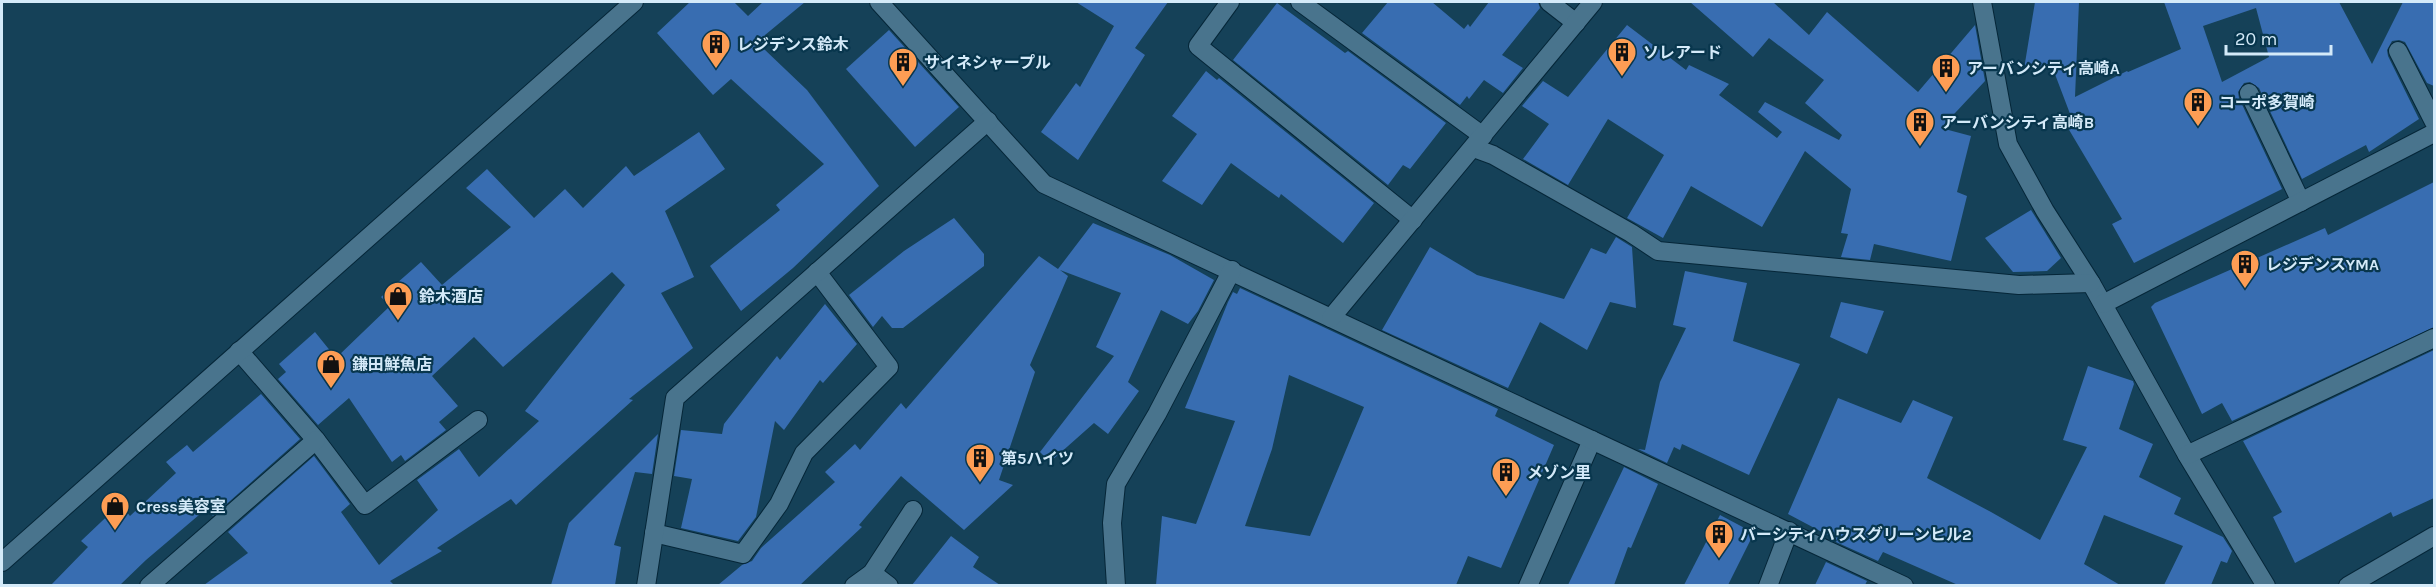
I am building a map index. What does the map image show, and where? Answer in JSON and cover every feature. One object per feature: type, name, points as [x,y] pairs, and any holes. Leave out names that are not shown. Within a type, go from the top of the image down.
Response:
[{"type":"street","points":[[2,562],[634,2]]},
{"type":"street","points":[[879,2],[1044,184],[1904,585]]},
{"type":"street","points":[[1230,2],[1198,45],[1413,220]]},
{"type":"street","points":[[1300,2],[1493,155],[1622,227],[1658,251],[2019,285],[2091,284]]},
{"type":"street","points":[[1549,2],[1576,23]]},
{"type":"street","points":[[1331,318],[1593,2]]},
{"type":"street","points":[[1982,2],[2008,144],[2045,211],[2103,304],[2187,455],[2266,585]]},
{"type":"street","points":[[2398,51],[2434,122]]},
{"type":"street","points":[[2249,93],[2301,202]]},
{"type":"street","points":[[646,585],[675,398],[988,121]]},
{"type":"street","points":[[2103,304],[2434,133]]},
{"type":"street","points":[[1116,585],[1112,523],[1116,484],[1157,414],[1232,270]]},
{"type":"street","points":[[654,533],[743,554],[779,504],[804,453],[889,367],[817,272]]},
{"type":"street","points":[[2187,455],[2434,338]]},
{"type":"street","points":[[239,351],[316,440],[365,505],[478,420]]},
{"type":"street","points":[[149,585],[316,440]]},
{"type":"street","points":[[1528,585],[1592,440]]},
{"type":"street","points":[[854,585],[872,573],[913,510]]},
{"type":"street","points":[[1768,585],[1789,531]]},
{"type":"street","points":[[2348,585],[2434,536]]},
{"type":"street","points":[[872,573],[889,585]]},
{"type":"building","points":[[690,2],[734,2],[748,16],[763,2],[805,2],[765,35],[771,43],[764,49],[807,90],[879,186],[793,268],[741,311],[710,266],[780,210],[776,205],[824,164],[731,79],[713,95],[657,33]]},
{"type":"building","points":[[1076,2],[1168,2],[1135,48],[1145,55],[1078,160],[1041,132],[1076,83],[1080,87],[1114,26]]},
{"type":"building","points":[[1388,2],[1432,2],[1464,29],[1468,24],[1470,27],[1489,2],[1538,2],[1540,8],[1502,55],[1523,68],[1503,93],[1484,80],[1469,99],[1467,96],[1460,105],[1362,33]]},
{"type":"building","points":[[1690,2],[1773,2],[1809,35],[1827,12],[1918,92],[1975,25],[1985,81],[1941,128],[1971,136],[1957,192],[1967,196],[1951,261],[1874,244],[1870,260],[1841,257],[1848,234],[1841,233],[1851,189],[1805,151],[1762,227],[1691,186],[1663,238],[1627,218],[1664,155],[1608,119],[1568,185],[1523,159],[1549,124],[1522,106],[1543,81],[1568,97],[1627,25],[1686,70],[1689,65],[1729,84],[1719,95],[1777,138],[1782,132],[1758,112],[1765,102],[1839,140],[1842,135],[1805,103],[1824,80],[1769,38],[1753,57]]},
{"type":"building","points":[[2035,2],[2079,2],[2075,97],[2127,71],[2181,49],[2164,2],[2339,2],[2372,64],[2403,2],[2434,2],[2434,86],[2427,83],[2405,42],[2392,41],[2387,50],[2419,119],[2369,152],[2366,145],[2302,179],[2259,88],[2250,82],[2244,83],[2238,92],[2239,98],[2282,189],[2134,263],[2112,224],[2122,219],[2065,123],[2072,119],[2053,69],[2024,69]],"holes":[[[2256,8],[2269,57],[2222,82],[2203,26]]]},
{"type":"building","points":[[1277,3],[1345,53],[1348,51],[1446,123],[1410,169],[1403,165],[1388,185],[1233,60]]},
{"type":"building","name":"サイネシャープル","points":[[889,30],[959,107],[915,147],[846,69]]},
{"type":"building","points":[[1206,71],[1217,80],[1219,78],[1374,203],[1343,243],[1281,194],[1279,198],[1231,163],[1202,205],[1162,181],[1197,134],[1172,116]]},
{"type":"building","points":[[699,132],[725,169],[665,211],[694,277],[661,293],[693,348],[629,399],[633,400],[516,505],[511,499],[437,548],[442,551],[390,581],[394,585],[204,585],[248,553],[228,532],[314,456],[350,504],[341,512],[379,565],[438,510],[417,480],[459,449],[479,477],[539,421],[525,411],[625,285],[612,272],[503,367],[474,337],[432,376],[458,406],[439,422],[446,430],[405,461],[401,455],[392,462],[349,398],[318,425],[278,379],[286,372],[279,364],[315,332],[336,358],[390,306],[381,297],[421,262],[442,285],[511,227],[466,188],[487,169],[534,218],[565,189],[583,208],[626,166],[634,176]]},
{"type":"building","points":[[2434,182],[2434,327],[2232,421],[2222,403],[2202,414],[2151,307],[2155,303],[2325,228],[2328,235]]},
{"type":"building","points":[[2031,210],[2061,258],[2047,271],[2013,272],[1985,238]]},
{"type":"building","points":[[954,218],[984,254],[984,266],[903,328],[892,328],[882,316],[873,327],[849,295],[904,251]]},
{"type":"building","points":[[1093,223],[1170,255],[1214,280],[1198,311],[1188,324],[1161,310],[1128,382],[1139,391],[1108,434],[1094,423],[1050,462],[1040,452],[1114,356],[1096,347],[1121,293],[1060,270],[1068,276],[1030,365],[1035,372],[999,480],[1013,485],[964,530],[901,476],[859,525],[862,527],[800,585],[718,585],[742,565],[752,561],[761,548],[835,482],[825,472],[855,444],[860,450],[901,403],[906,409],[1039,256],[1058,269]]},
{"type":"building","points":[[1616,237],[1632,247],[1636,308],[1610,302],[1587,350],[1540,322],[1508,388],[1382,330],[1430,247],[1477,275],[1564,299],[1591,248],[1606,254]]},
{"type":"building","points":[[1685,271],[1747,283],[1733,341],[1800,364],[1749,475],[1682,444],[1680,450],[1674,447],[1667,463],[1638,449],[1645,450],[1660,382],[1686,328],[1673,325]]},
{"type":"building","points":[[1240,288],[1498,409],[1495,416],[1554,445],[1501,568],[1468,556],[1456,585],[1156,585],[1162,516],[1196,524],[1235,421],[1185,408],[1228,302],[1233,292],[1237,294]],"holes":[[[1289,375],[1364,407],[1310,536],[1245,526],[1272,449]]]},
{"type":"building","points":[[1841,302],[1884,311],[1867,354],[1830,337]]},
{"type":"building","points":[[825,304],[857,344],[823,383],[820,380],[784,430],[775,421],[756,517],[738,541],[681,528],[692,479],[674,476],[681,430],[722,434],[724,424],[777,356],[780,360]]},
{"type":"building","points":[[2434,350],[2434,498],[2393,517],[2391,512],[2295,563],[2273,517],[2282,512],[2243,441]]},
{"type":"building","points":[[2088,366],[2133,381],[2119,429],[2153,444],[2139,477],[2181,498],[2174,514],[2223,537],[2232,551],[2227,563],[2221,561],[2211,585],[2164,585],[2183,546],[2104,515],[2084,564],[2120,585],[1958,585],[1883,552],[1878,561],[1836,542],[1837,540],[1788,514],[1838,398],[1901,423],[1913,400],[1953,417],[1927,478],[2040,540],[2087,447],[2063,440]]},
{"type":"building","points":[[261,394],[300,439],[213,516],[206,509],[120,585],[51,585],[88,547],[81,541],[120,504],[130,516],[176,473],[166,462],[187,445],[193,452]]},
{"type":"building","points":[[658,434],[652,474],[635,472],[614,545],[621,547],[615,585],[551,585],[569,523]]},
{"type":"building","points":[[1624,467],[1658,484],[1631,548],[1628,547],[1614,585],[1568,585]]},
{"type":"building","name":"バーシティハウスグリーンヒル2","points":[[1720,515],[1754,533],[1728,585],[1684,585]]},
{"type":"building","points":[[951,536],[979,557],[973,567],[1000,585],[912,585]]},
{"type":"building","points":[[1826,562],[1867,581],[1865,585],[1815,585]]},
{"type":"place","name":"レジデンス鈴木","points":[[716,70]]},
{"type":"place","name":"ソレアード","points":[[1622,78]]},
{"type":"place","name":"サイネシャープル","points":[[903,88]]},
{"type":"place","name":"アーバンシティ高崎A","points":[[1946,94]]},
{"type":"place","name":"コーポ多賀崎","points":[[2198,128]]},
{"type":"place","name":"アーバンシティ高崎B","points":[[1920,148]]},
{"type":"place","name":"レジデンスYMA","points":[[2245,290]]},
{"type":"place","name":"鈴木酒店","points":[[398,322]]},
{"type":"place","name":"鎌田鮮魚店","points":[[331,390]]},
{"type":"place","name":"第5ハイツ","points":[[980,484]]},
{"type":"place","name":"メゾン里","points":[[1506,498]]},
{"type":"place","name":"Cress美容室","points":[[115,532]]},
{"type":"place","name":"バーシティハウスグリーンヒル2","points":[[1719,560]]}]
